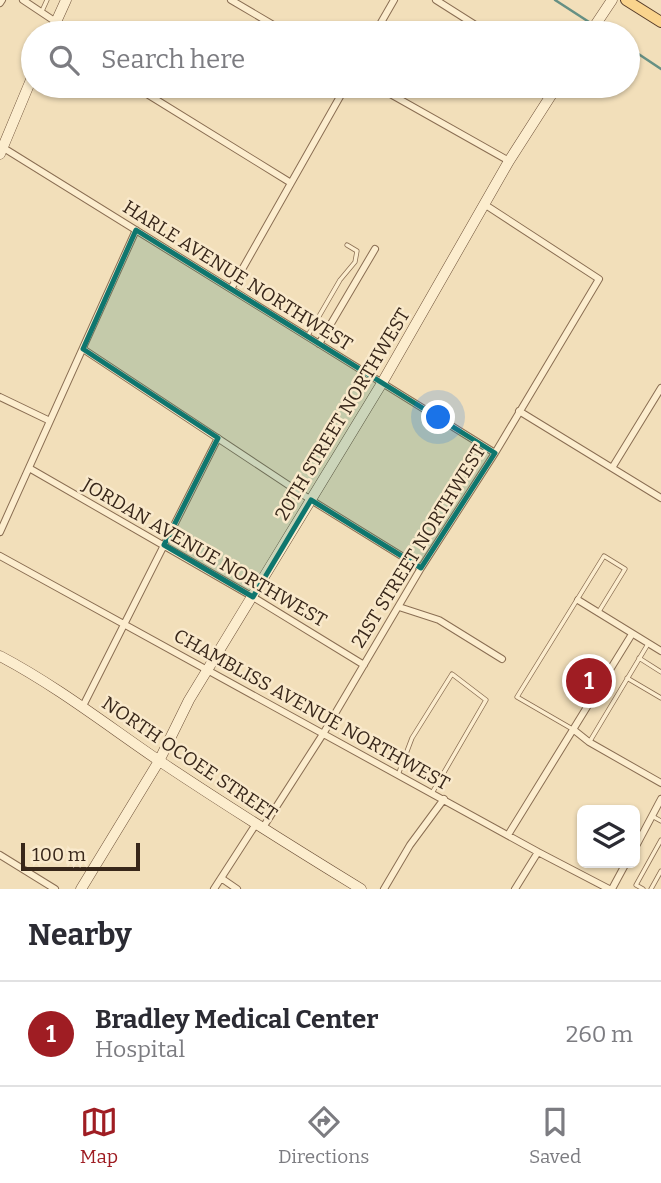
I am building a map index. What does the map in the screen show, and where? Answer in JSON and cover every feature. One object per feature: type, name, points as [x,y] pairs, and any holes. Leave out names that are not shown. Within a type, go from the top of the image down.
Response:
[{"type":"main road","points":[[626,0],[661,22]]},
{"type":"street","points":[[23,0],[54,21]]},
{"type":"street","points":[[56,21],[66,0]]},
{"type":"street","points":[[230,0],[266,21]]},
{"type":"street","points":[[382,21],[394,0]]},
{"type":"street","points":[[436,0],[469,21]]},
{"type":"street","points":[[598,21],[611,0]]},
{"type":"street","points":[[1,149],[23,98]]},
{"type":"street","points":[[153,98],[291,183]]},
{"type":"street","points":[[231,289],[339,98]]},
{"type":"street","points":[[397,98],[509,161]]},
{"type":"street","name":"20TH STREET NORTHWEST","points":[[81,889],[159,761],[177,721],[382,383],[509,161],[549,98]]},
{"type":"street","name":"HARLE AVENUE NORTHWEST","points":[[1,149],[495,453]]},
{"type":"street","name":"21ST STREET NORTHWEST","points":[[214,889],[323,734],[421,568],[495,453],[599,279],[484,204]]},
{"type":"street","points":[[0,532],[136,230]]},
{"type":"street","points":[[318,344],[375,249]]},
{"type":"street","points":[[83,349],[312,500],[421,568]]},
{"type":"street","points":[[612,468],[661,388]]},
{"type":"street","points":[[0,397],[50,421]]},
{"type":"street","points":[[519,411],[661,498]]},
{"type":"street","points":[[83,706],[218,438]]},
{"type":"street","name":"JORDAN AVENUE NORTHWEST","points":[[29,468],[364,664]]},
{"type":"street","name":"CHAMBLISS AVENUE NORTHWEST","points":[[0,556],[538,852],[611,889]]},
{"type":"street","points":[[578,600],[661,651]]},
{"type":"street","points":[[399,607],[439,620],[502,659]]},
{"type":"street","points":[[508,835],[632,634]]},
{"type":"street","name":"NORTH OCOEE STREET","points":[[0,656],[83,706],[159,761],[349,886],[361,889]]},
{"type":"street","points":[[574,730],[589,742],[661,783]]},
{"type":"street","points":[[384,889],[410,845],[444,799]]},
{"type":"street","points":[[640,839],[661,799]]},
{"type":"street","points":[[515,889],[538,852]]},
{"type":"street","points":[[0,855],[55,889]]},
{"type":"street","points":[[611,889],[623,868]]},
{"type":"street","points":[[221,878],[237,889]]},
{"type":"lane","points":[[41,13],[47,0]]},
{"type":"lane","points":[[307,337],[340,281],[355,262],[357,251],[347,245]]},
{"type":"lane","points":[[574,730],[517,697],[604,556],[625,569],[598,612]]},
{"type":"lane","points":[[589,742],[648,643]]},
{"type":"lane","points":[[639,658],[661,672]]},
{"type":"lane","points":[[398,775],[412,738],[452,674],[486,700],[432,793]]},
{"type":"lane","points":[[627,678],[661,698]]},
{"type":"lane","points":[[656,812],[661,821]]},
{"type":"lane","points":[[643,889],[636,885],[661,840]]},
{"type":"lane","points":[[651,889],[661,871]]},
{"type":"highlighted area","points":[[136,230],[495,453],[421,568],[311,500],[253,597],[164,545],[218,438],[83,349]]},
{"type":"waterway","points":[[555,0],[587,21]]},
{"type":"waterway","points":[[640,55],[661,69]]},
{"type":"place","name":"Bradley Medical Center","points":[[589,681]]}]
